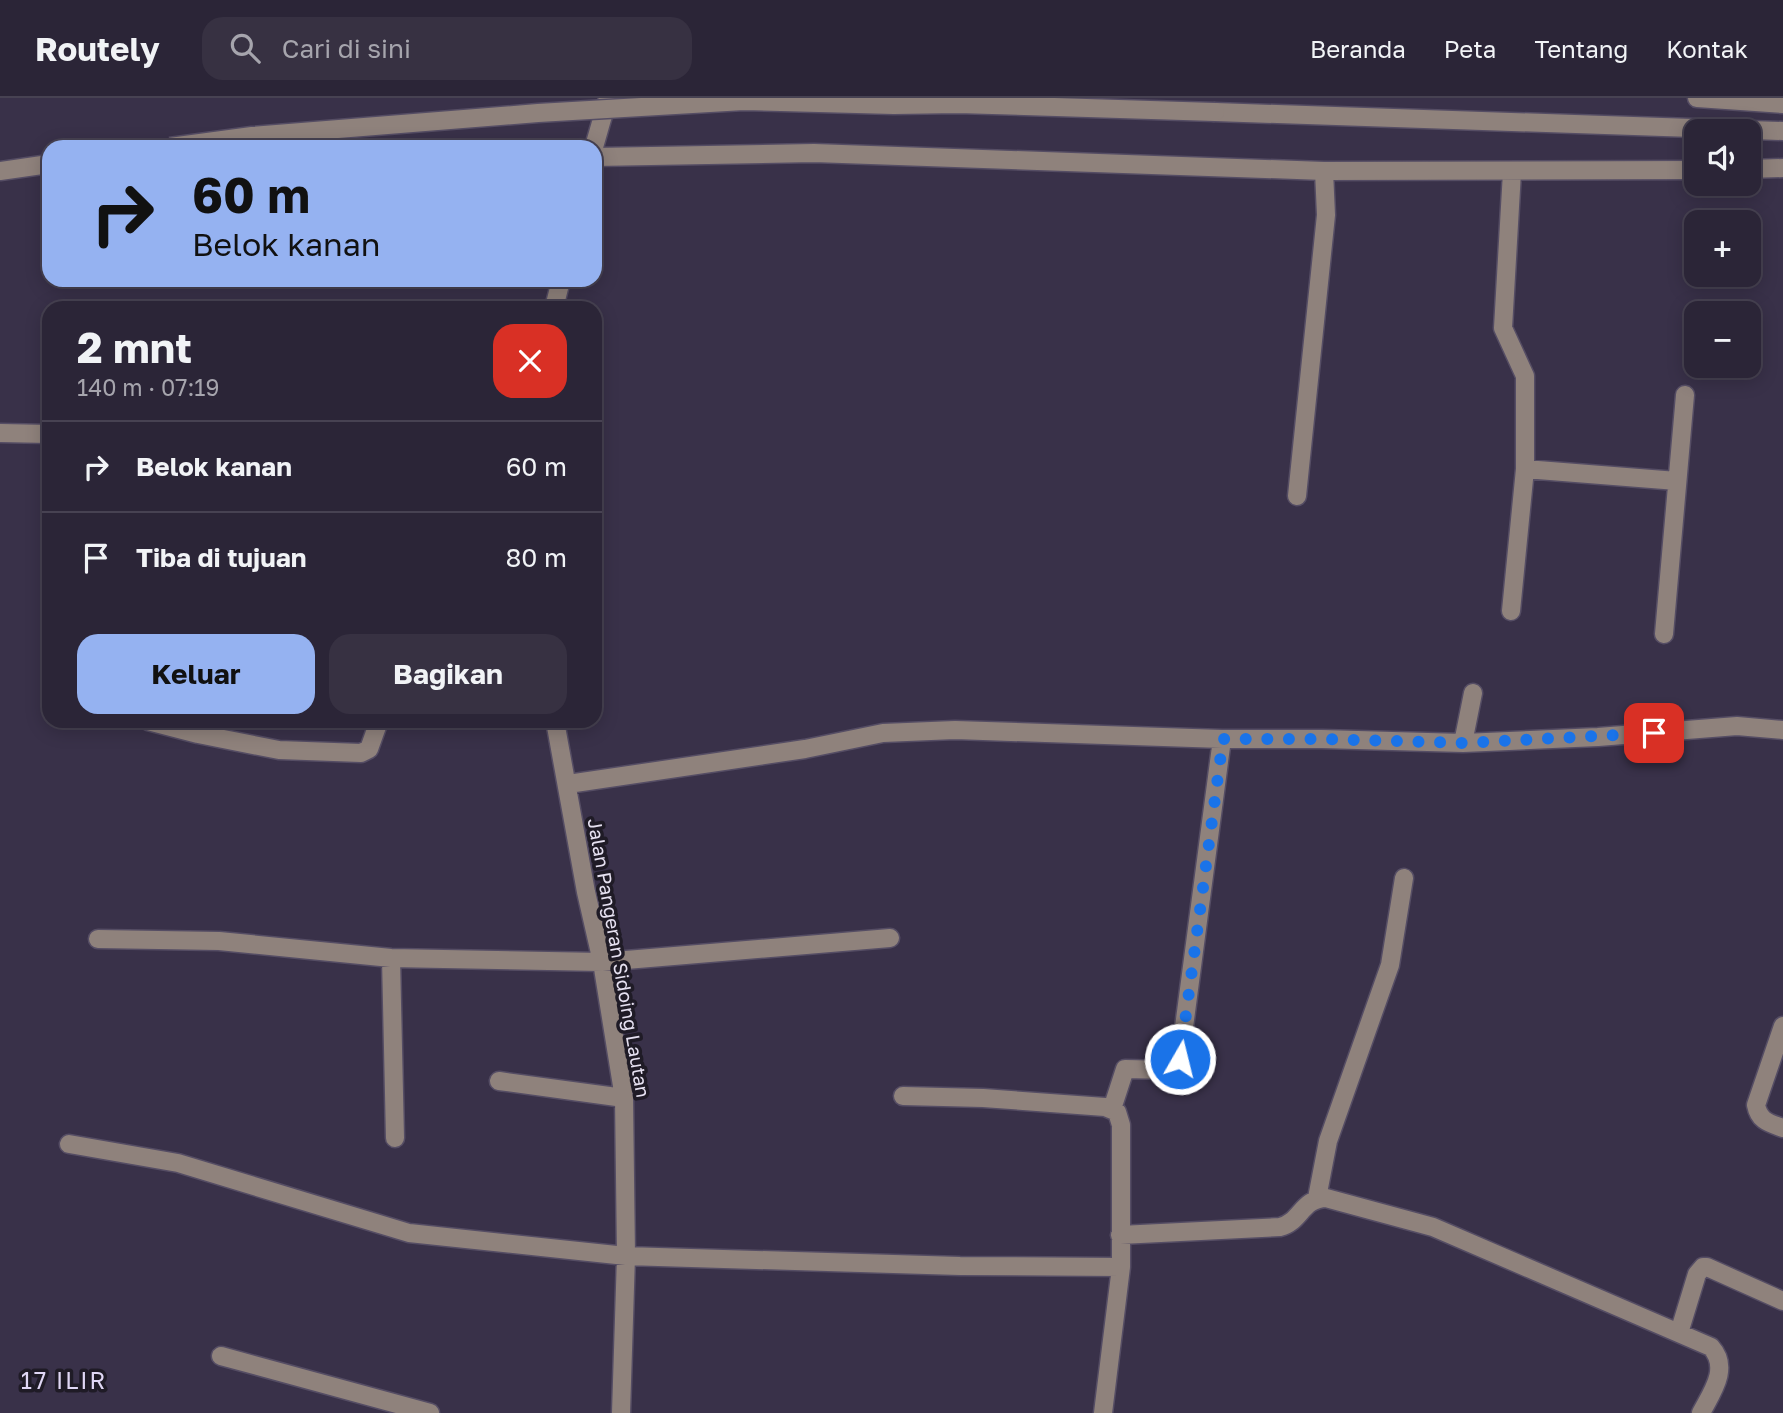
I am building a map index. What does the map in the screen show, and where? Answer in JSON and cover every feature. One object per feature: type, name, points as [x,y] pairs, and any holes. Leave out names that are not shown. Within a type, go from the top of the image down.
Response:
[{"type":"street","points":[[596,140],[608,98]]},
{"type":"street","points":[[1697,98],[1783,104]]},
{"type":"street","points":[[222,140],[538,113],[744,101],[958,104],[1783,131]]},
{"type":"street","points":[[602,157],[814,153],[1324,171],[1684,170]]},
{"type":"street","points":[[0,171],[42,165]]},
{"type":"street","points":[[1761,169],[1783,168]]},
{"type":"street","points":[[1297,496],[1326,215],[1324,171]]},
{"type":"street","points":[[1511,611],[1525,469],[1525,376],[1503,328],[1513,172]]},
{"type":"street","points":[[1664,634],[1685,395]]},
{"type":"street","points":[[1,433],[42,434]]},
{"type":"street","points":[[1525,469],[1676,481]]},
{"type":"street","points":[[1463,743],[1473,693]]},
{"type":"street","points":[[568,784],[805,749],[883,733],[955,730],[1223,739],[1463,743],[1598,737],[1737,726],[1783,730]]},
{"type":"street","points":[[175,728],[279,750],[361,753],[369,749],[376,728]]},
{"type":"street","name":"Jalan Pangeran Sidoing Lautan","points":[[556,728],[586,892],[602,962],[624,1098],[626,1256],[621,1413]]},
{"type":"street","points":[[1112,1109],[1125,1069],[1171,1070],[1179,1065],[1223,739]]},
{"type":"street","points":[[1318,1198],[1328,1141],[1390,965],[1404,878]]},
{"type":"street","points":[[98,939],[219,942],[391,958],[602,962],[890,938]]},
{"type":"street","points":[[391,958],[396,1138]]},
{"type":"street","points":[[1783,1026],[1756,1105],[1759,1116],[1765,1122],[1783,1128]]},
{"type":"street","points":[[499,1081],[624,1098]]},
{"type":"street","points":[[903,1096],[983,1098],[1112,1109],[1120,1118],[1121,1267],[1103,1413]]},
{"type":"street","points":[[69,1144],[178,1163],[409,1233],[626,1256],[960,1266],[1121,1267]]},
{"type":"street","points":[[1120,1235],[1280,1227],[1292,1221],[1308,1202],[1318,1198],[1433,1227],[1711,1347],[1717,1353],[1721,1371],[1702,1413]]},
{"type":"street","points":[[1679,1333],[1698,1274],[1703,1267],[1783,1301]]},
{"type":"street","points":[[221,1356],[430,1413]]},
{"type":"district","name":"17 ILIR","points":[[64,1381]]},
{"type":"route","points":[[1180,1059],[1223,739],[1463,743],[1654,733]]}]
